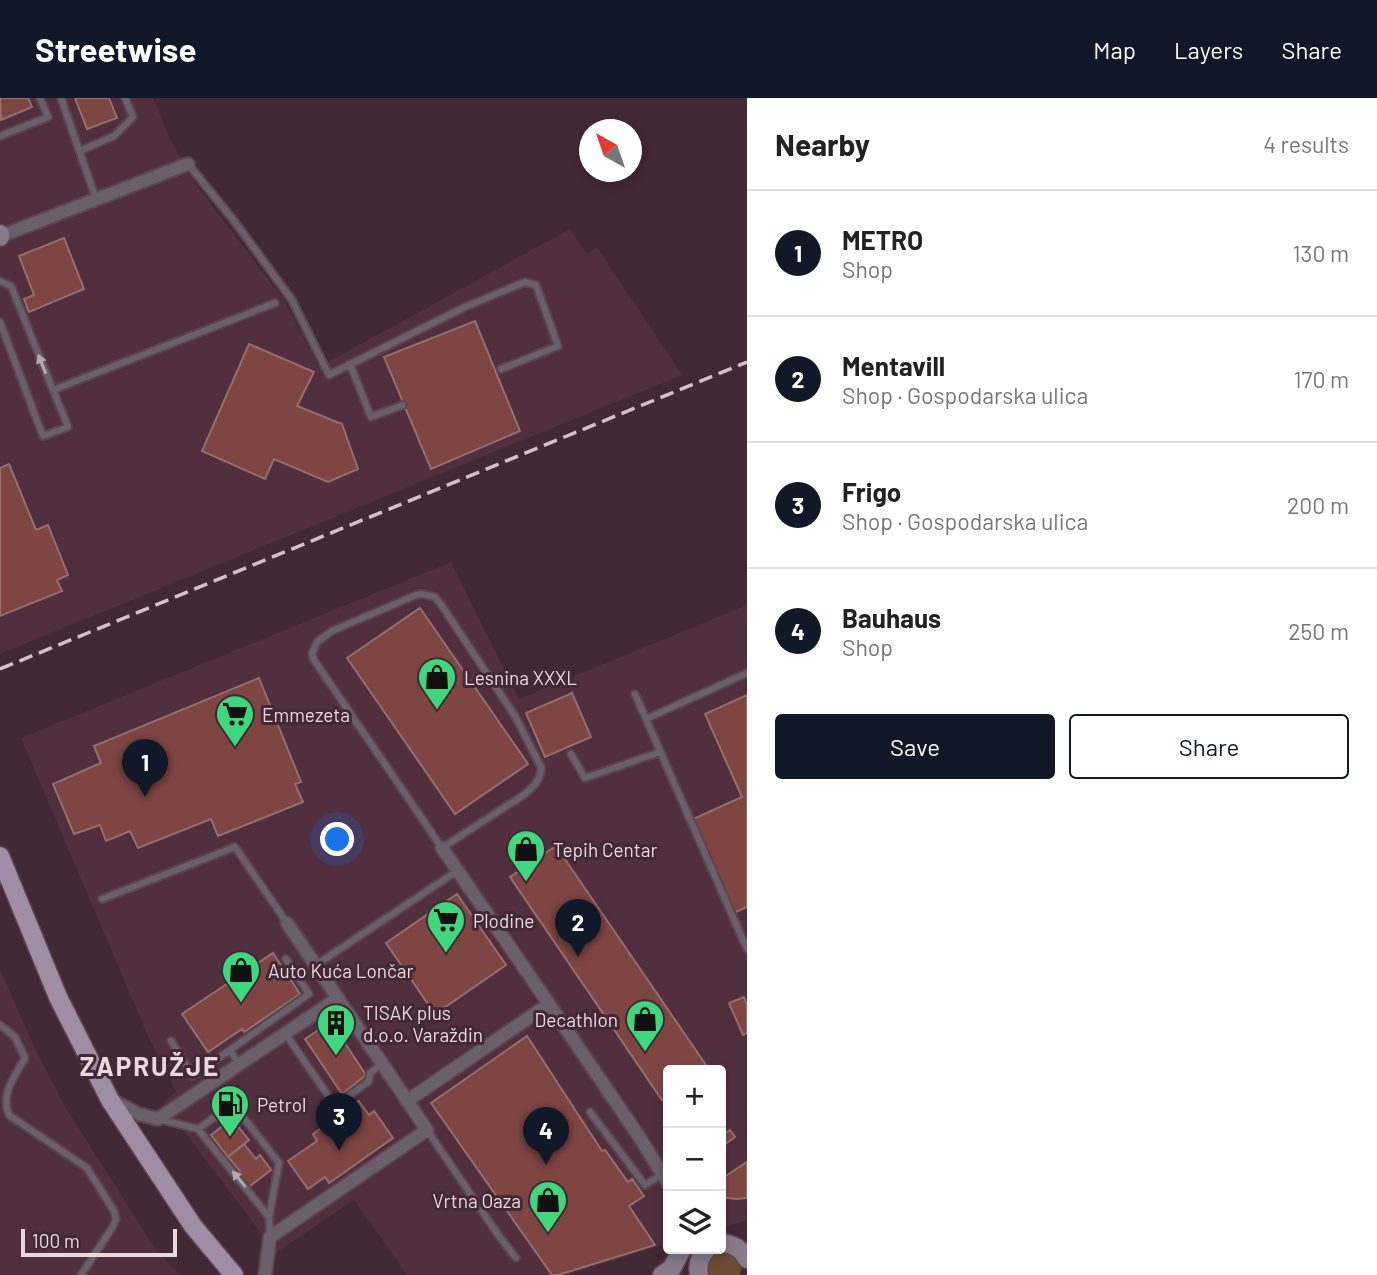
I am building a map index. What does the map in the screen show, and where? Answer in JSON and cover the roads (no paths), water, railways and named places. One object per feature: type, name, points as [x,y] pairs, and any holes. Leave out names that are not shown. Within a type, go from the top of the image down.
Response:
[{"type":"main road","points":[[0,856],[66,1015],[110,1100],[193,1226],[234,1275]]},
{"type":"main road","points":[[181,1206],[247,1275]]},
{"type":"main road","points":[[680,1275],[705,1255],[729,1243],[746,1255]]},
{"type":"main road","points":[[663,1275],[673,1268],[680,1254]]},
{"type":"street","points":[[0,236],[188,164]]},
{"type":"street","points":[[442,848],[663,1176]]},
{"type":"street","points":[[265,1275],[270,1237],[427,1130],[287,923]]},
{"type":"street","points":[[110,1100],[139,1114],[158,1119],[338,998]]},
{"type":"street","points":[[407,1101],[549,1003]]},
{"type":"lane","points":[[0,136],[47,117],[40,98]]},
{"type":"lane","points":[[61,98],[97,199]]},
{"type":"lane","points":[[80,151],[114,136],[133,117],[125,98]]},
{"type":"lane","points":[[188,164],[235,222],[292,300],[329,375],[465,307],[525,282],[536,285],[558,346],[500,369]]},
{"type":"lane","points":[[0,281],[11,286],[68,427],[43,436],[0,322]]},
{"type":"lane","points":[[53,390],[275,303]]},
{"type":"lane","points":[[350,364],[371,417],[403,405]]},
{"type":"lane","points":[[422,594],[435,597],[440,603],[515,716],[541,767],[541,776],[525,794],[442,848],[312,654],[317,642],[332,631],[422,594]]},
{"type":"lane","points":[[646,719],[747,673]]},
{"type":"lane","points":[[635,695],[747,949]]},
{"type":"lane","points":[[571,754],[585,778],[660,752]]},
{"type":"lane","points":[[102,899],[235,847],[287,923]]},
{"type":"lane","points":[[316,965],[458,870]]},
{"type":"lane","points":[[171,1041],[192,1076],[309,994],[286,959]]},
{"type":"lane","points":[[0,1024],[15,1037],[25,1058],[4,1098],[9,1115],[88,1168],[114,1211],[116,1219],[112,1228],[81,1275]]},
{"type":"lane","points":[[285,1033],[335,1106],[369,1081],[370,1073],[382,1064]]},
{"type":"lane","points":[[230,1050],[239,1064]]},
{"type":"lane","points":[[198,1129],[233,1104],[279,1163],[269,1217],[270,1237]]},
{"type":"lane","points":[[590,1112],[645,1185],[663,1180]]},
{"type":"lane","points":[[158,1119],[198,1129],[269,1217]]},
{"type":"lane","points":[[427,1130],[516,1258]]},
{"type":"railway","points":[[0,669],[747,362]]},
{"type":"place","name":"Lesnina XXXL","points":[[437,711]]},
{"type":"place","name":"Emmezeta","points":[[235,748]]},
{"type":"place","name":"METRO","points":[[145,797]]},
{"type":"place","name":"Tepih Centar","points":[[526,883]]},
{"type":"place","name":"Plodine","points":[[446,954]]},
{"type":"place","name":"Mentavill","points":[[578,957]]},
{"type":"place","name":"Auto Kuća Lončar","points":[[241,1004]]},
{"type":"place","name":"Decathlon","points":[[645,1053]]},
{"type":"place","name":"TISAK plus d.o.o. Varaždin","points":[[336,1057]]},
{"type":"place","name":"Petrol","points":[[230,1138]]},
{"type":"place","name":"Frigo","points":[[339,1151]]},
{"type":"place","name":"Bauhaus","points":[[546,1165]]},
{"type":"place","name":"Vrtna Oaza","points":[[548,1234]]},
{"type":"district","name":"ZAPRUŽJE","points":[[150,1065]]}]
